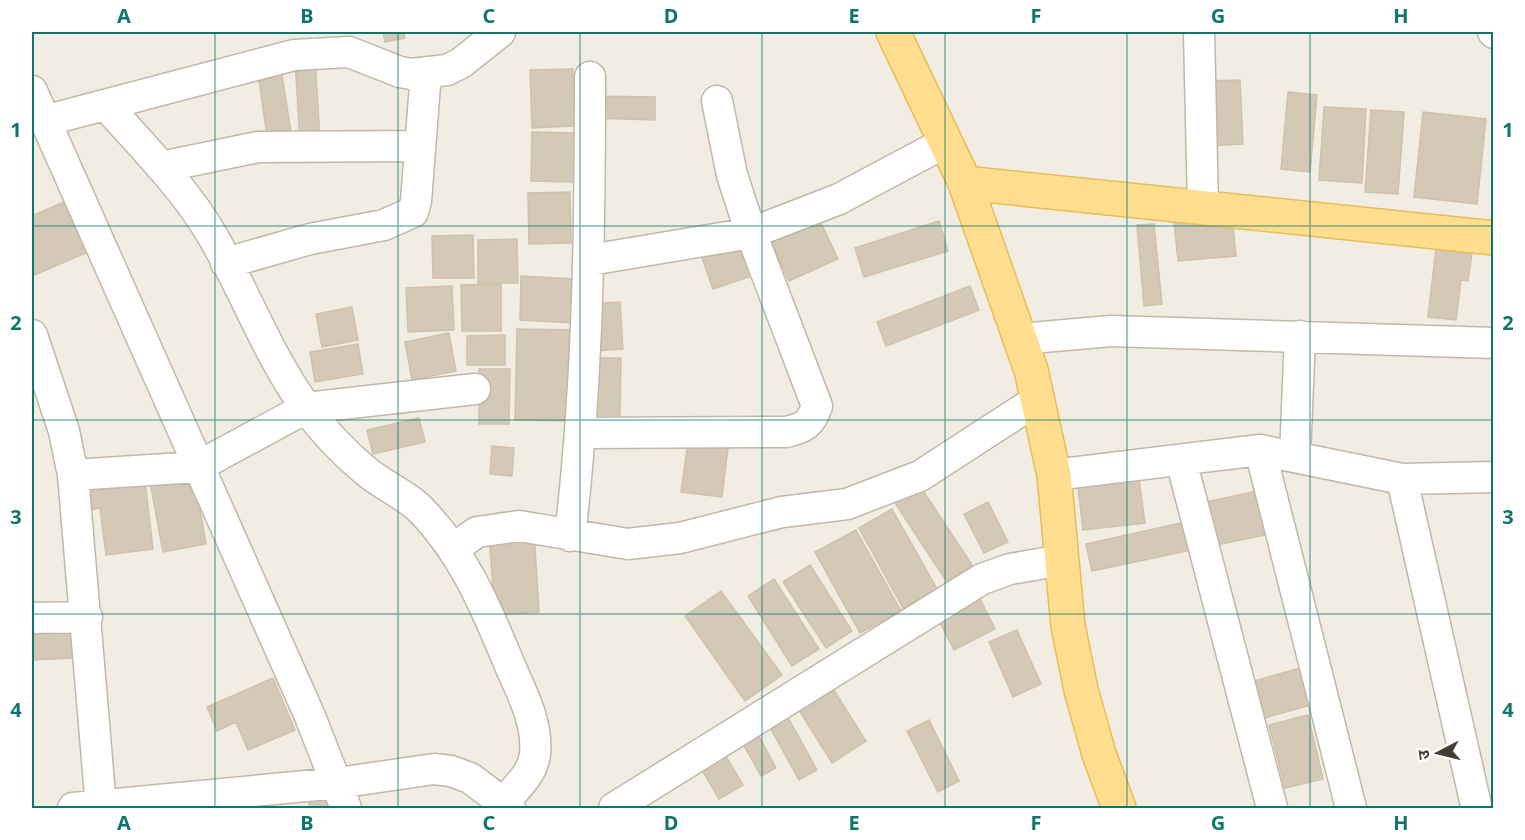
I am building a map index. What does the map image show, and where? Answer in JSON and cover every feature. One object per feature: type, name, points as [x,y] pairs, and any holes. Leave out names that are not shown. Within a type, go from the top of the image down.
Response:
[{"type":"main road","points":[[893,32],[965,183],[1020,339],[1054,475],[1068,626],[1081,690],[1099,754],[1119,808]]},
{"type":"main road","points":[[965,183],[1494,238]]},
{"type":"street","points":[[461,32],[461,63]]},
{"type":"street","points":[[44,121],[294,55],[349,52],[400,72],[447,70],[461,63],[500,32]]},
{"type":"street","points":[[1199,32],[1203,207]]},
{"type":"street","points":[[226,263],[310,239],[384,225],[413,212],[416,201],[426,72]]},
{"type":"street","points":[[570,536],[582,433],[590,260],[590,77]]},
{"type":"street","points":[[32,91],[342,796]]},
{"type":"street","points":[[582,433],[786,432],[808,425],[817,406],[751,233],[732,175],[717,101]]},
{"type":"street","points":[[32,335],[64,431],[73,475],[87,617],[81,808],[342,796],[412,771],[451,771],[470,778],[506,806],[529,773],[535,755],[531,718],[482,597],[453,549],[417,507],[367,472],[333,440],[306,408],[285,376],[211,234],[160,167],[106,105]]},
{"type":"street","points":[[590,260],[751,233],[838,199],[946,142]]},
{"type":"street","points":[[160,167],[258,147],[420,146]]},
{"type":"street","points":[[1020,339],[1111,330],[1494,344]]},
{"type":"street","points":[[1295,455],[1300,336]]},
{"type":"street","points":[[73,475],[197,467],[306,408],[475,389]]},
{"type":"street","points":[[453,549],[477,532],[519,526],[628,544],[680,538],[782,512],[846,504],[920,476],[1037,400]]},
{"type":"street","points":[[1260,450],[1351,808]]},
{"type":"street","points":[[1054,475],[1260,450],[1295,455],[1402,479],[1494,477]]},
{"type":"street","points":[[1181,460],[1272,808]]},
{"type":"street","points":[[1402,479],[1476,805]]},
{"type":"street","points":[[614,808],[982,579],[1010,569],[1062,560]]},
{"type":"street","points":[[32,618],[87,617]]},
{"type":"building","points":[[383,32],[403,32],[405,38],[385,42]]},
{"type":"building","points":[[315,59],[320,139],[300,141],[295,60]]},
{"type":"building","points":[[280,62],[292,139],[268,143],[257,66]]},
{"type":"building","points":[[573,69],[574,126],[532,128],[530,70]]},
{"type":"building","points":[[1240,80],[1243,144],[1207,146],[1205,81]]},
{"type":"building","points":[[1288,92],[1317,95],[1310,172],[1281,169]]},
{"type":"building","points":[[591,96],[655,97],[655,120],[591,118]]},
{"type":"building","points":[[1324,107],[1366,109],[1362,183],[1319,180]]},
{"type":"building","points":[[1371,110],[1404,112],[1398,194],[1365,192]]},
{"type":"building","points":[[1423,112],[1486,119],[1477,204],[1414,197]]},
{"type":"building","points":[[532,132],[575,133],[574,182],[531,181]]},
{"type":"building","points":[[570,192],[571,243],[529,244],[528,193]]},
{"type":"building","points":[[66,201],[88,252],[32,276],[32,216]]},
{"type":"building","points":[[816,212],[838,259],[789,281],[768,235]]},
{"type":"building","points":[[1232,216],[1236,256],[1178,261],[1174,222]]},
{"type":"building","points":[[939,221],[948,251],[864,277],[855,248]]},
{"type":"building","points":[[1154,224],[1162,304],[1144,306],[1137,225]]},
{"type":"building","points":[[473,235],[474,278],[433,278],[432,236]]},
{"type":"building","points":[[517,239],[518,283],[478,283],[478,240]]},
{"type":"building","points":[[746,240],[757,274],[713,289],[701,255]]},
{"type":"building","points":[[1436,248],[1472,253],[1468,281],[1461,280],[1456,320],[1428,317]]},
{"type":"building","points":[[521,276],[575,279],[573,323],[520,320]]},
{"type":"building","points":[[501,284],[501,331],[462,331],[461,285]]},
{"type":"building","points":[[452,286],[454,330],[408,332],[406,288]]},
{"type":"building","points":[[970,286],[979,310],[886,346],[877,322]]},
{"type":"building","points":[[620,302],[623,349],[594,351],[591,304]]},
{"type":"building","points":[[352,307],[358,340],[322,347],[316,314]]},
{"type":"building","points":[[517,329],[578,330],[576,421],[515,420]]},
{"type":"building","points":[[449,333],[456,371],[412,380],[405,342]]},
{"type":"building","points":[[505,335],[505,365],[467,365],[467,336]]},
{"type":"building","points":[[358,344],[363,374],[315,382],[310,352]]},
{"type":"building","points":[[594,358],[621,358],[620,415],[593,415]]},
{"type":"building","points":[[479,369],[510,369],[509,424],[479,424]]},
{"type":"building","points":[[419,418],[425,442],[373,454],[367,430]]},
{"type":"building","points":[[689,435],[729,440],[722,497],[681,492]]},
{"type":"building","points":[[492,446],[514,448],[512,476],[490,474]]},
{"type":"building","points":[[193,470],[206,544],[163,552],[149,477]]},
{"type":"building","points":[[1138,472],[1145,523],[1083,530],[1077,479]]},
{"type":"building","points":[[145,480],[153,549],[106,555],[100,508],[89,510],[86,487]]},
{"type":"building","points":[[918,483],[972,565],[947,582],[893,500]]},
{"type":"building","points":[[1257,491],[1265,535],[1206,547],[1197,504]]},
{"type":"building","points":[[988,502],[1008,542],[984,553],[964,514]]},
{"type":"building","points":[[892,509],[937,589],[903,608],[859,528]]},
{"type":"building","points":[[1190,521],[1196,549],[1092,571],[1086,544]]},
{"type":"building","points":[[856,530],[901,611],[860,633],[815,552]]},
{"type":"building","points":[[534,532],[539,612],[495,615],[489,535]]},
{"type":"building","points":[[810,565],[852,631],[826,648],[783,582]]},
{"type":"building","points":[[774,579],[819,649],[792,666],[748,596]]},
{"type":"building","points":[[721,591],[782,675],[745,701],[685,616]]},
{"type":"building","points":[[977,593],[995,629],[954,650],[936,615]]},
{"type":"building","points":[[71,624],[72,658],[32,660],[32,626]]},
{"type":"building","points":[[1017,630],[1041,684],[1013,697],[989,642]]},
{"type":"building","points":[[1304,667],[1314,704],[1254,721],[1244,684]]},
{"type":"building","points":[[273,678],[295,730],[248,750],[236,722],[217,731],[207,707]]},
{"type":"building","points":[[828,681],[866,741],[832,763],[794,702]]},
{"type":"building","points":[[784,710],[817,770],[799,780],[766,720]]},
{"type":"building","points":[[1308,715],[1323,779],[1285,788],[1269,725]]},
{"type":"building","points":[[929,720],[959,781],[938,792],[907,731]]},
{"type":"building","points":[[754,727],[776,768],[761,776],[738,735]]},
{"type":"building","points":[[720,746],[743,785],[719,799],[696,760]]},
{"type":"building","points":[[334,795],[337,808],[310,808],[308,797]]}]
